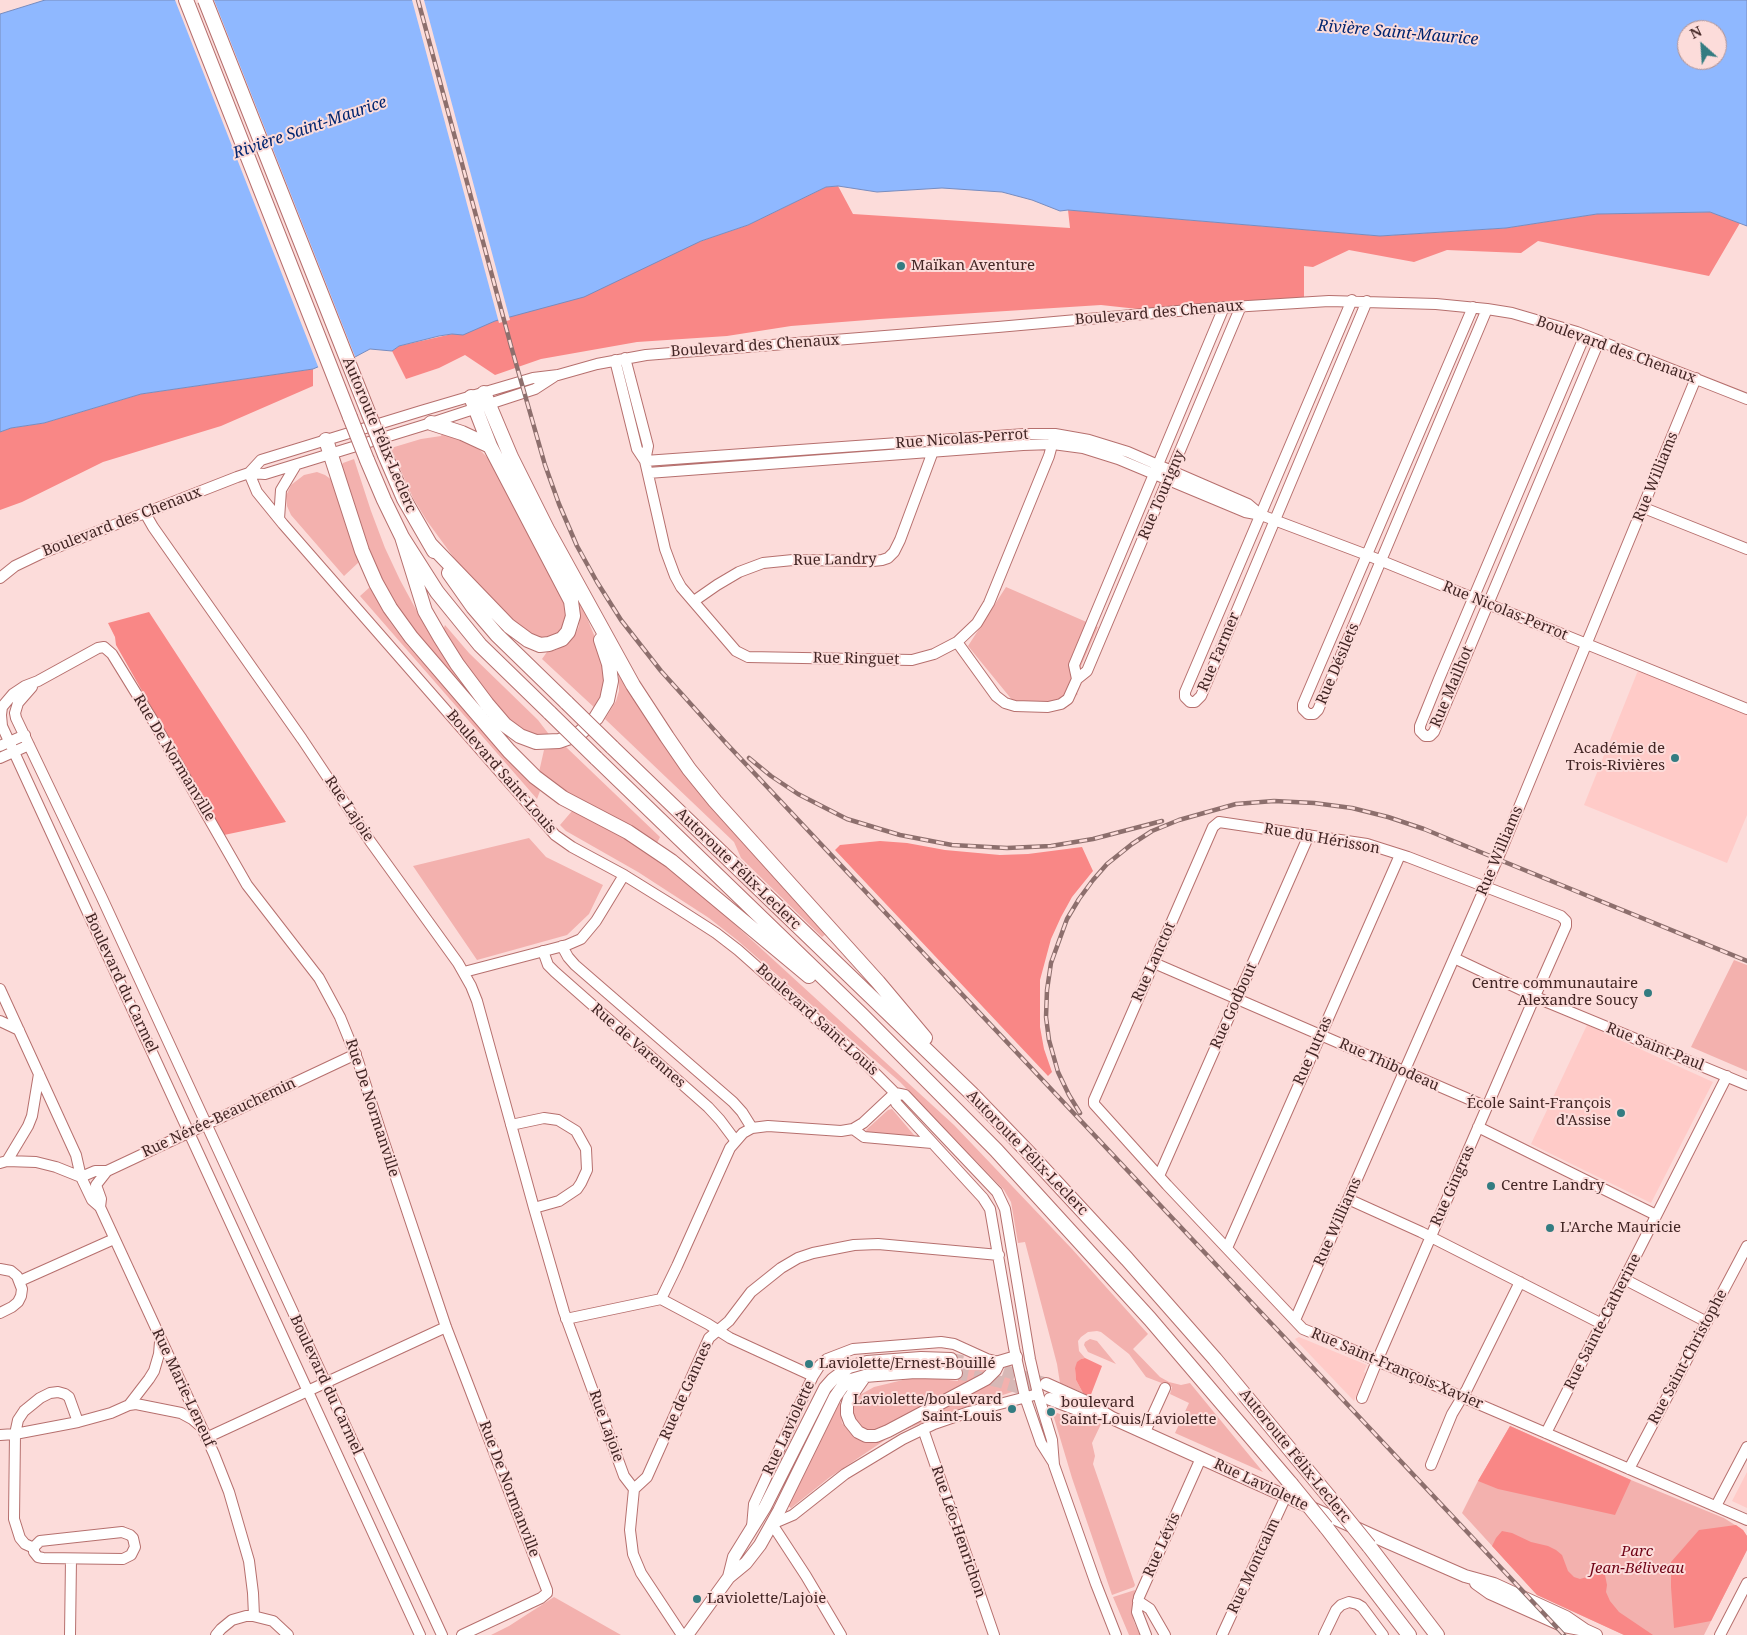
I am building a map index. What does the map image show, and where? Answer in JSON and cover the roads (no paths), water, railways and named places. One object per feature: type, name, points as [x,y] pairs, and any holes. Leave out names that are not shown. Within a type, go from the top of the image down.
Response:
[{"type":"highway","name":"Autoroute Félix-Leclerc","points":[[186,0],[384,500],[402,537],[430,582],[464,628],[885,1038],[985,1139],[1080,1240],[1207,1383],[1288,1490],[1326,1527],[1409,1635]]},
{"type":"highway","name":"Autoroute Félix-Leclerc","points":[[205,0],[404,500],[459,588],[509,648],[972,1094],[1037,1162],[1134,1266],[1225,1370],[1369,1546],[1437,1635]]},
{"type":"highway","points":[[430,544],[509,626],[528,640],[536,644],[549,644],[562,638],[568,632],[573,616],[571,602],[490,446],[479,401]]},
{"type":"highway","points":[[479,401],[587,602],[645,704],[697,780],[878,982],[972,1094]]},
{"type":"highway","points":[[431,423],[466,435],[490,446]]},
{"type":"highway","points":[[326,440],[366,559],[376,583],[390,608],[410,637],[521,764],[542,783],[570,802],[628,832],[672,861],[885,1038]]},
{"type":"highway","points":[[402,537],[424,611],[446,647],[476,690],[498,717],[512,731],[527,740],[550,742],[576,736],[596,718],[607,700],[612,681],[610,669],[587,602]]},
{"type":"main road","points":[[865,1376],[849,1398],[847,1414],[850,1422],[858,1432],[866,1436],[876,1436],[986,1378],[995,1370],[999,1362],[1023,1356]]},
{"type":"main road","name":"Rue Laviolette","points":[[729,1577],[734,1556],[772,1495],[826,1388],[837,1375],[852,1366],[867,1362],[921,1358],[951,1359]]},
{"type":"main road","name":"Rue Laviolette","points":[[687,1635],[729,1577],[746,1564],[772,1524],[835,1397],[848,1382],[865,1376],[915,1372],[956,1373]]},
{"type":"main road","name":"Rue Laviolette","points":[[1045,1392],[1082,1411],[1112,1418],[1201,1458],[1288,1490],[1465,1576],[1494,1584],[1566,1617],[1590,1632]]},
{"type":"street","name":"Boulevard des Chenaux","points":[[249,473],[259,461],[326,440],[479,401],[536,389],[558,375],[625,358],[682,351],[998,327],[1224,307],[1352,300],[1472,307],[1534,319],[1599,340],[1747,398]]},
{"type":"street","name":"Rue Farmer","points":[[1352,300],[1185,692],[1185,697],[1190,702],[1196,702],[1201,696],[1367,301]]},
{"type":"street","name":"Rue Tourigny","points":[[957,642],[996,696],[1005,703],[1023,706],[1056,706],[1068,699],[1077,679],[1088,671],[1241,306]]},
{"type":"street","name":"Rue Tourigny","points":[[1077,679],[1074,665],[1224,307]]},
{"type":"street","name":"Rue Désilets","points":[[1472,307],[1304,704],[1303,709],[1308,714],[1314,714],[1318,710],[1487,309]]},
{"type":"street","name":"Rue Mailhot","points":[[1584,335],[1420,726],[1420,731],[1425,736],[1430,736],[1434,732],[1599,340]]},
{"type":"street","name":"Rue Ringuet","points":[[625,358],[648,446],[645,461]]},
{"type":"street","name":"Rue Ringuet","points":[[615,360],[637,449],[645,461],[668,560],[677,580],[742,656],[912,660],[934,654],[957,642],[977,623],[989,603],[1054,439]]},
{"type":"street","name":"Rue Williams","points":[[1295,1320],[1485,887],[1644,508],[1696,378]]},
{"type":"street","name":"Boulevard des Chenaux","points":[[0,578],[15,566],[40,554],[249,473],[265,474],[330,455],[431,423],[479,401]]},
{"type":"street","name":"Rue Nicolas-Perrot","points":[[645,461],[1025,434],[1054,439],[1101,443],[1170,475],[1248,504],[1261,514],[1368,554],[1747,709]]},
{"type":"street","name":"Rue Nicolas-Perrot","points":[[648,473],[1012,446],[1054,439]]},
{"type":"street","name":"Rue Landry","points":[[694,601],[739,572],[763,563],[793,560],[873,561],[888,558],[894,552],[900,540],[937,440]]},
{"type":"street","points":[[279,519],[281,490],[296,465]]},
{"type":"street","name":"Boulevard Saint-Louis","points":[[249,473],[257,492],[279,519],[555,835],[572,847],[624,875],[695,919],[738,950],[861,1059],[895,1093],[905,1095],[997,1192],[1007,1214],[1023,1356],[1025,1397],[1041,1443],[1054,1465],[1116,1635]]},
{"type":"street","points":[[1644,508],[1747,549]]},
{"type":"street","name":"Rue Lajoie","points":[[146,513],[153,527],[302,738],[370,841],[464,972],[477,1000],[566,1319],[624,1476],[634,1489]]},
{"type":"street","name":"Rue De Normanville","points":[[5,701],[18,690],[38,682],[98,648],[104,647],[110,652],[156,727],[247,885],[319,978],[340,1017],[356,1054],[446,1327],[547,1590],[547,1593],[541,1598],[462,1635]]},
{"type":"street","name":"Rue De Normanville","points":[[17,706],[23,695],[38,682]]},
{"type":"street","name":"Boulevard du Carmel","points":[[5,701],[1,711],[5,744],[14,752],[420,1635]]},
{"type":"street","name":"Boulevard du Carmel","points":[[17,706],[16,718],[149,1000],[442,1635]]},
{"type":"street","points":[[5,744],[25,735]]},
{"type":"street","points":[[0,758],[29,745]]},
{"type":"street","name":"Rue du Hérisson","points":[[1216,823],[1220,822],[1363,843],[1485,887],[1561,916],[1565,920]]},
{"type":"street","name":"Rue Lanctot","points":[[1094,1102],[1213,826],[1216,823]]},
{"type":"street","name":"Rue Godbout","points":[[1159,1176],[1309,835]]},
{"type":"street","name":"Rue Jutras","points":[[1227,1248],[1400,855]]},
{"type":"street","points":[[464,972],[576,942],[586,934],[596,921],[624,875]]},
{"type":"street","name":"Rue Gingras","points":[[1362,1398],[1566,926],[1565,920]]},
{"type":"street","name":"Rue de Varennes","points":[[562,946],[575,965],[733,1102],[752,1128]]},
{"type":"street","name":"Rue de Varennes","points":[[543,951],[548,964],[555,972],[708,1107],[735,1140]]},
{"type":"street","name":"Rue Saint-Paul","points":[[1454,958],[1535,996],[1747,1084]]},
{"type":"street","name":"Rue Thibodeau","points":[[1154,963],[1487,1107]]},
{"type":"street","points":[[0,989],[76,1155],[81,1176],[92,1200],[100,1207]]},
{"type":"street","points":[[132,1008],[149,1000]]},
{"type":"street","points":[[0,1021],[20,1030]]},
{"type":"street","name":"Rue Nérée-Beauchemin","points":[[81,1176],[95,1171],[107,1171],[356,1054]]},
{"type":"street","points":[[4,1162],[28,1126],[32,1116],[39,1072]]},
{"type":"street","name":"Rue Sainte-Catherine","points":[[1546,1433],[1727,1076]]},
{"type":"street","points":[[660,1299],[678,1266],[735,1140],[752,1128],[768,1126],[841,1131],[853,1130],[895,1093]]},
{"type":"street","name":"Boulevard Saint-Louis","points":[[895,1093],[896,1102],[983,1198],[988,1206],[993,1218],[999,1255],[1023,1356],[1045,1392],[1054,1465]]},
{"type":"street","name":"Rue Saint-François-Xavier","points":[[1094,1102],[1159,1176],[1303,1329],[1747,1520]]},
{"type":"street","points":[[511,1125],[544,1118],[558,1120],[576,1131],[586,1149],[587,1170],[577,1189],[566,1198],[534,1208]]},
{"type":"street","points":[[1478,1127],[1656,1215]]},
{"type":"street","points":[[853,1130],[864,1137],[932,1143]]},
{"type":"street","points":[[4,1162],[46,1164],[81,1176]]},
{"type":"street","name":"Rue Marie-Leneuf","points":[[107,1171],[96,1185],[101,1199],[100,1207],[223,1475],[239,1524],[250,1570],[254,1593],[254,1616]]},
{"type":"street","points":[[1348,1199],[1431,1236],[1602,1324]]},
{"type":"street","points":[[20,1282],[114,1239]]},
{"type":"street","name":"Rue de Gannes","points":[[634,1489],[647,1477],[708,1340],[728,1322],[751,1292],[766,1279],[798,1258],[821,1250],[854,1245],[878,1244],[999,1255]]},
{"type":"street","name":"Rue Saint-Christophe","points":[[1629,1469],[1747,1246]]},
{"type":"street","points":[[250,1263],[267,1255]]},
{"type":"street","points":[[0,1269],[11,1271],[20,1282],[22,1289],[18,1302],[0,1313]]},
{"type":"street","points":[[1624,1279],[1707,1322]]},
{"type":"street","points":[[1431,1465],[1452,1414],[1520,1282]]},
{"type":"street","points":[[566,1319],[660,1299],[730,1338],[813,1376]]},
{"type":"street","points":[[206,1438],[446,1327]]},
{"type":"street","points":[[129,1405],[154,1371],[159,1354],[159,1338]]},
{"type":"street","name":"Rue Laviolette","points":[[752,1528],[754,1504],[813,1376],[825,1361],[853,1349],[941,1342],[951,1343],[987,1359],[999,1362]]},
{"type":"street","points":[[1145,1432],[1165,1388]]},
{"type":"street","points":[[34,1548],[22,1541],[14,1523],[15,1434],[18,1420],[40,1398],[52,1392],[63,1393],[69,1397],[78,1422]]},
{"type":"street","points":[[841,1635],[802,1569],[772,1524],[793,1515],[864,1461],[923,1429],[969,1412],[1045,1392]]},
{"type":"street","points":[[0,1434],[15,1434],[78,1422],[111,1413],[129,1405],[148,1405],[181,1414],[192,1419],[201,1427]]},
{"type":"street","name":"Rue Léo-Henrichon","points":[[923,1429],[994,1635]]},
{"type":"street","points":[[1716,1506],[1747,1447]]},
{"type":"street","name":"Rue Lévis","points":[[1138,1601],[1201,1458]]},
{"type":"street","points":[[634,1489],[630,1530],[633,1554],[641,1573],[682,1635]]},
{"type":"street","name":"Rue Montcalm","points":[[1222,1635],[1288,1490]]},
{"type":"street","points":[[368,1522],[386,1514]]},
{"type":"street","points":[[122,1532],[130,1535],[135,1542],[134,1551],[127,1558],[123,1559],[40,1558],[36,1555],[34,1548],[40,1541],[122,1532]]},
{"type":"street","points":[[70,1635],[71,1559]]},
{"type":"street","points":[[1720,1635],[1747,1583]]},
{"type":"street","points":[[1138,1601],[1139,1618],[1146,1635]]},
{"type":"street","points":[[1138,1601],[1150,1609],[1166,1635]]},
{"type":"street","points":[[1324,1635],[1336,1610],[1348,1602],[1356,1603],[1362,1607],[1383,1635]]},
{"type":"street","points":[[216,1635],[232,1620],[246,1616],[273,1621],[288,1635]]},
{"type":"water","name":"Rivière Saint-Maurice","points":[[45,0],[1747,0],[1747,226],[1710,212],[1597,214],[1506,228],[1380,236],[1068,210],[1060,211],[1032,200],[1002,192],[942,188],[877,192],[838,186],[826,187],[748,225],[701,241],[584,297],[495,321],[463,335],[439,336],[399,346],[392,351],[370,349],[355,357],[327,363],[313,369],[141,394],[44,423],[11,428],[0,432],[0,14]]},
{"type":"tunnel","points":[[951,1359],[996,1368],[1044,1383]]},
{"type":"tunnel","points":[[956,1373],[997,1381],[1033,1392]]},
{"type":"railway","points":[[418,0],[545,465],[577,546],[621,620],[661,671],[725,742],[1564,1635]]},
{"type":"railway","points":[[749,758],[798,794],[847,819],[900,835],[952,845],[1007,848],[1051,846],[1093,839],[1162,821]]},
{"type":"railway","points":[[1080,1113],[1058,1072],[1049,1040],[1046,1017],[1051,963],[1067,919],[1093,880],[1107,864],[1132,844],[1152,831],[1179,820],[1236,804],[1274,801],[1314,803],[1352,808],[1388,817],[1424,829],[1747,961]]},
{"type":"place","name":"Maïkan Aventure","points":[[901,266]]},
{"type":"place","name":"Académie de Trois-Rivières","points":[[1675,758]]},
{"type":"place","name":"Centre communautaire Alexandre Soucy","points":[[1648,993]]},
{"type":"place","name":"École Saint-François d'Assise","points":[[1621,1113]]},
{"type":"place","name":"Centre Landry","points":[[1491,1186]]},
{"type":"place","name":"L'Arche Mauricie","points":[[1550,1228]]},
{"type":"place","name":"Laviolette/Ernest-Bouillé","points":[[809,1364]]},
{"type":"place","name":"Laviolette/boulevard Saint-Louis","points":[[1012,1409]]},
{"type":"place","name":"boulevard Saint-Louis/Laviolette","points":[[1051,1412]]},
{"type":"place","name":"Laviolette/Lajoie","points":[[697,1599]]},
{"type":"park label","name":"Parc Jean-Béliveau","points":[[1637,1560]]}]
